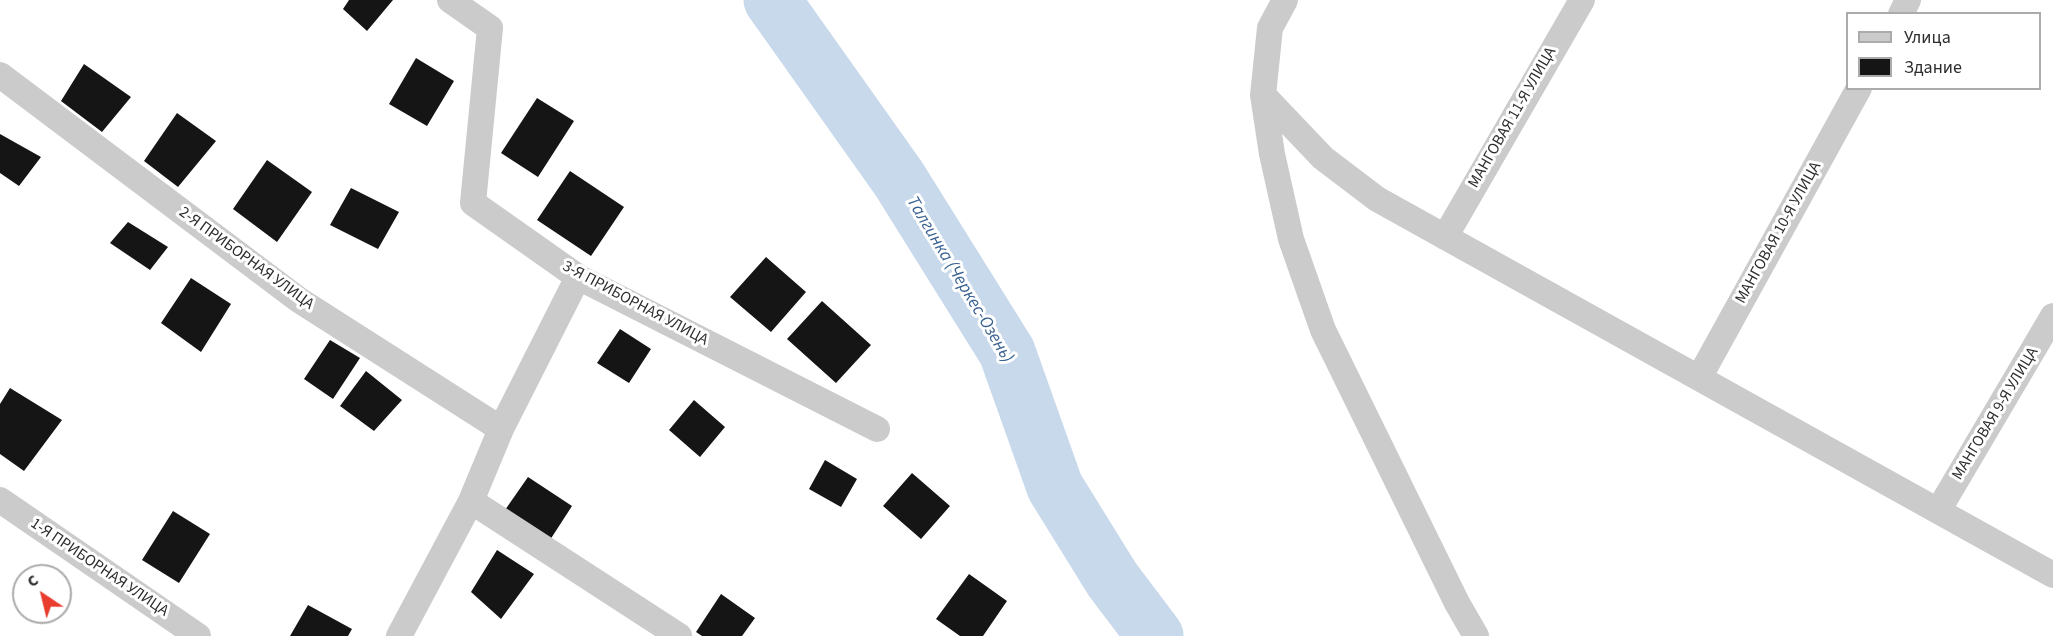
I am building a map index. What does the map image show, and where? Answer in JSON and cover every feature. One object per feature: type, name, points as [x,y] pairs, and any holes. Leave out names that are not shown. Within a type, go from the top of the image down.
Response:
[{"type":"street","name":"3-Я ПРИБОРНАЯ УЛИЦА","points":[[450,0],[490,28],[473,203],[578,277],[877,429]]},
{"type":"street","points":[[1285,0],[1270,28],[1263,95],[1272,154],[1291,239],[1323,330],[1451,593],[1476,636]]},
{"type":"street","name":"МАНГОВАЯ 11-Я УЛИЦА","points":[[1445,237],[1582,0]]},
{"type":"street","name":"2-Я ПРИБОРНАЯ УЛИЦА","points":[[0,75],[299,300],[501,429]]},
{"type":"street","name":"МАНГОВАЯ 10-Я УЛИЦА","points":[[1699,378],[1858,90]]},
{"type":"street","points":[[1263,95],[1323,158],[1377,199],[2053,575]]},
{"type":"street","points":[[399,636],[471,501],[501,429],[578,277]]},
{"type":"street","name":"МАНГОВАЯ 9-Я УЛИЦА","points":[[1938,511],[2053,316]]},
{"type":"street","name":"1-Я ПРИБОРНАЯ УЛИЦА","points":[[0,500],[198,636]]},
{"type":"street","points":[[471,501],[679,636]]},
{"type":"building","points":[[349,0],[393,0],[367,31],[343,9]]},
{"type":"building","points":[[416,58],[454,81],[427,126],[389,104]]},
{"type":"building","points":[[84,64],[131,97],[102,132],[61,101]]},
{"type":"building","points":[[537,98],[574,121],[538,177],[501,153]]},
{"type":"building","points":[[177,113],[216,141],[178,187],[144,161]]},
{"type":"building","points":[[0,134],[41,157],[19,186],[0,173]]},
{"type":"building","points":[[267,160],[312,192],[277,242],[233,209]]},
{"type":"building","points":[[570,171],[624,207],[591,256],[537,220]]},
{"type":"building","points":[[351,188],[399,212],[378,249],[330,225]]},
{"type":"building","points":[[128,222],[168,247],[150,270],[110,243]]},
{"type":"building","points":[[766,257],[806,292],[771,332],[730,297]]},
{"type":"building","points":[[191,278],[231,304],[201,352],[161,323]]},
{"type":"building","points":[[822,301],[871,345],[836,383],[787,339]]},
{"type":"building","points":[[620,329],[651,349],[629,383],[597,363]]},
{"type":"building","points":[[330,340],[360,358],[333,399],[304,379]]},
{"type":"building","points":[[366,371],[402,400],[374,431],[340,406]]},
{"type":"building","points":[[10,388],[62,420],[24,471],[0,454],[0,404]]},
{"type":"building","points":[[694,400],[725,427],[700,457],[669,430]]},
{"type":"building","points":[[825,460],[857,479],[841,507],[809,489]]},
{"type":"building","points":[[912,473],[950,506],[921,539],[883,506]]},
{"type":"building","points":[[528,477],[572,506],[550,540],[505,510]]},
{"type":"building","points":[[173,511],[210,534],[179,583],[142,560]]},
{"type":"building","points":[[497,550],[534,574],[501,619],[471,592]]},
{"type":"building","points":[[969,574],[1007,601],[983,636],[960,636],[936,619]]},
{"type":"building","points":[[721,594],[755,618],[742,636],[702,636],[696,632]]},
{"type":"building","points":[[308,605],[352,629],[348,636],[290,636]]},
{"type":"waterway","name":"Талгинка (Черкес-Озень)","points":[[772,0],[899,179],[1007,352],[1055,487],[1112,579],[1155,636]]}]
